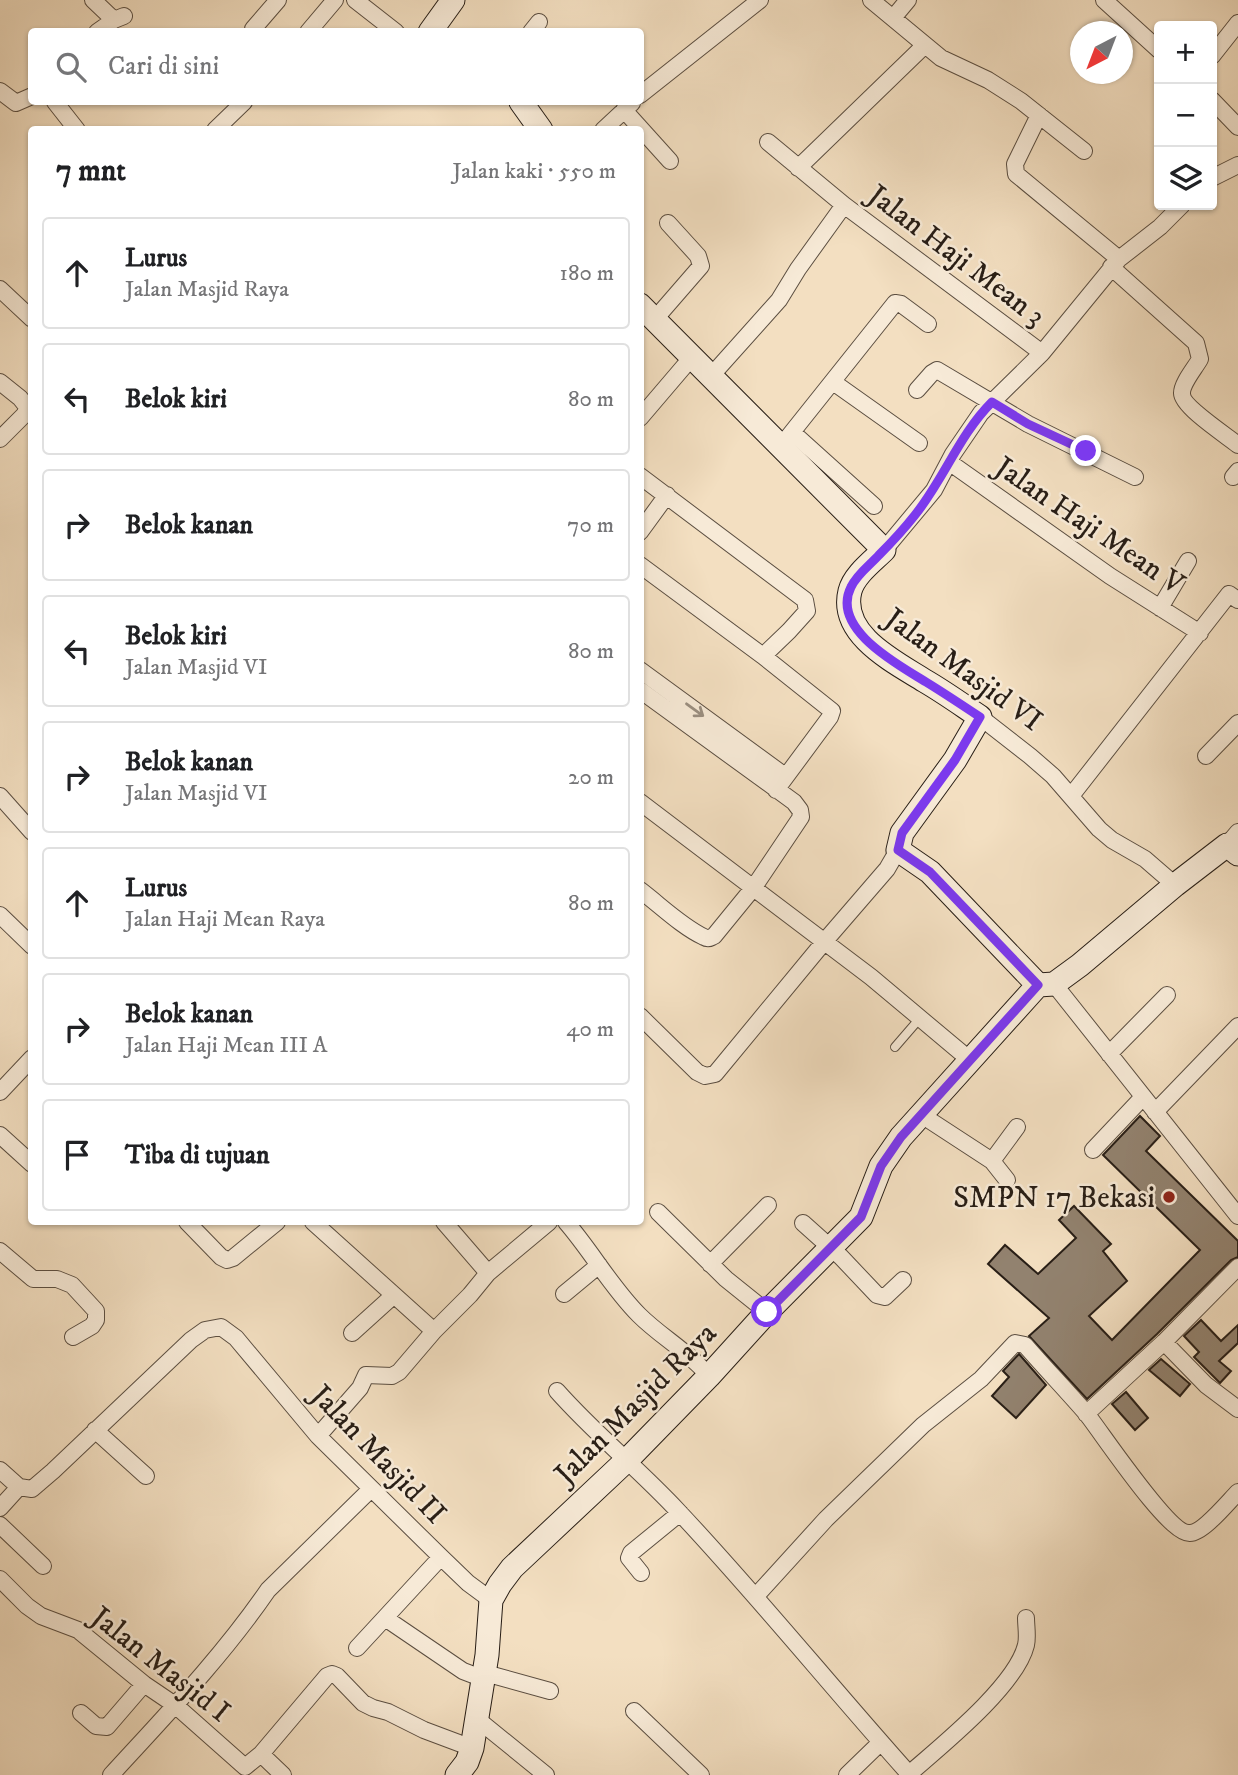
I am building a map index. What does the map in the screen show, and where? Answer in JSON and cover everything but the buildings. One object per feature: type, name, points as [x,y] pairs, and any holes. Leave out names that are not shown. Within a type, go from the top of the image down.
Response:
[{"type":"street","points":[[93,0],[119,18],[103,28]]},
{"type":"street","points":[[254,28],[278,0]]},
{"type":"street","points":[[311,28],[335,0]]},
{"type":"street","points":[[355,0],[391,28]]},
{"type":"street","points":[[433,28],[453,0]]},
{"type":"street","points":[[644,92],[761,0]]},
{"type":"street","points":[[872,0],[941,58],[988,80],[1039,115],[1084,151]]},
{"type":"street","points":[[893,18],[908,0]]},
{"type":"street","points":[[1104,0],[1154,45]]},
{"type":"street","points":[[1217,50],[1238,23]]},
{"type":"street","points":[[799,168],[925,45]]},
{"type":"street","points":[[0,91],[16,103],[28,98]]},
{"type":"street","points":[[57,105],[74,126]]},
{"type":"street","points":[[219,126],[241,105]]},
{"type":"street","points":[[522,105],[538,126]]},
{"type":"street","points":[[1217,105],[1238,127]]},
{"type":"street","points":[[607,126],[629,106],[670,160]]},
{"type":"street","points":[[1039,115],[1015,164],[1016,174],[1115,263],[1196,343],[1200,359],[1184,387],[1183,399],[1238,445]]},
{"type":"street","points":[[768,142],[844,205]]},
{"type":"street","points":[[1217,176],[1238,165]]},
{"type":"street","name":"Jalan Haji Mean 3","points":[[711,376],[779,300],[844,205],[1042,353]]},
{"type":"street","points":[[787,439],[884,550],[934,490],[969,429],[992,402],[1042,353],[1115,263],[1177,210]]},
{"type":"street","points":[[668,223],[698,256],[701,267],[648,312],[711,376],[874,506]]},
{"type":"street","points":[[0,289],[28,315]]},
{"type":"street","points":[[787,439],[895,303],[901,304],[928,324]]},
{"type":"street","points":[[644,413],[692,357]]},
{"type":"street","points":[[917,390],[937,370],[1028,424],[1135,477]]},
{"type":"street","points":[[0,382],[28,402],[24,415],[0,439]]},
{"type":"street","points":[[833,382],[919,443]]},
{"type":"street","name":"Jalan Haji Mean V","points":[[949,462],[1100,569],[1200,633]]},
{"type":"street","points":[[644,479],[805,600],[807,611],[763,656]]},
{"type":"street","points":[[644,527],[667,495]]},
{"type":"street","name":"Jalan Masjid VI","points":[[884,550],[850,588],[850,618],[858,631],[899,666],[980,717],[1030,755],[1099,829],[1144,859],[1175,885]]},
{"type":"street","points":[[1160,608],[1188,561]]},
{"type":"street","points":[[644,568],[832,711],[830,718],[781,783]]},
{"type":"street","points":[[1071,796],[1229,594],[1238,600]]},
{"type":"street","points":[[644,673],[781,783],[800,810],[801,817],[754,887],[710,939],[686,925],[644,893]]},
{"type":"street","points":[[644,693],[781,783]]},
{"type":"street","points":[[644,1020],[697,1072],[705,1076],[715,1074],[887,869],[898,850],[902,833],[955,760],[980,717]]},
{"type":"street","points":[[1206,756],[1238,723]]},
{"type":"street","points":[[0,796],[28,828]]},
{"type":"street","points":[[644,805],[921,1017],[970,1060]]},
{"type":"street","name":"Jalan Masjid Raya","points":[[457,1775],[467,1762],[472,1748],[484,1676],[492,1600],[512,1568],[628,1459],[861,1217],[881,1166],[920,1114],[970,1060],[1046,984],[1080,965],[1175,885],[1234,844]]},
{"type":"street","points":[[898,850],[930,872],[1046,984],[1109,1054],[1238,1216]]},
{"type":"street","points":[[0,915],[28,942]]},
{"type":"street","points":[[1109,1054],[1167,995]]},
{"type":"street","points":[[1155,1112],[1238,1026]]},
{"type":"street","points":[[0,1092],[6,1076],[28,1061]]},
{"type":"street","points":[[1093,1150],[1143,1097]]},
{"type":"street","points":[[920,1114],[992,1161],[1007,1180]]},
{"type":"street","points":[[992,1161],[1017,1127]]},
{"type":"street","points":[[0,1135],[28,1160]]},
{"type":"street","points":[[710,1264],[768,1205]]},
{"type":"street","points":[[658,1212],[710,1264],[767,1312]]},
{"type":"street","points":[[803,1223],[841,1256],[877,1295],[885,1297],[903,1280]]},
{"type":"street","points":[[190,1225],[227,1260],[273,1225]]},
{"type":"street","points":[[316,1225],[433,1331]]},
{"type":"street","points":[[447,1225],[488,1273]]},
{"type":"street","points":[[318,1436],[360,1388],[366,1375],[381,1377],[397,1374],[488,1273],[545,1225]]},
{"type":"street","points":[[569,1225],[640,1316],[700,1365],[709,1376]]},
{"type":"street","points":[[0,1251],[33,1279],[64,1280],[87,1300],[96,1311],[96,1320],[73,1337]]},
{"type":"street","points":[[564,1294],[598,1265]]},
{"type":"street","points":[[1086,1414],[1164,1342],[1238,1268]]},
{"type":"street","points":[[352,1333],[394,1295]]},
{"type":"street","name":"Jalan Masjid II","points":[[95,1430],[191,1340],[205,1330],[221,1327],[236,1338],[318,1436],[440,1557],[468,1583],[492,1600]]},
{"type":"street","points":[[1164,1342],[1206,1385],[1238,1409]]},
{"type":"street","points":[[757,1596],[826,1519],[923,1425],[981,1378],[1014,1343],[1025,1345],[1086,1414],[1158,1510],[1182,1532],[1192,1534],[1201,1528],[1238,1492]]},
{"type":"street","points":[[557,1391],[583,1420],[628,1459],[757,1596],[910,1775],[990,1698],[1016,1667],[1026,1645],[1026,1618]]},
{"type":"street","points":[[0,1470],[18,1486],[32,1489],[95,1430],[146,1476]]},
{"type":"street","points":[[0,1508],[18,1486]]},
{"type":"street","points":[[111,1775],[174,1705],[268,1590],[371,1489]]},
{"type":"street","points":[[641,1573],[629,1558],[631,1552],[680,1513]]},
{"type":"street","points":[[0,1525],[43,1566]]},
{"type":"street","points":[[357,1648],[440,1557]]},
{"type":"street","name":"Jalan Masjid I","points":[[0,1579],[41,1616],[78,1630],[174,1705],[240,1764],[245,1767],[261,1754]]},
{"type":"street","points":[[384,1618],[463,1671],[550,1691]]},
{"type":"street","points":[[283,1775],[261,1754],[327,1676],[332,1674],[363,1703],[472,1748]]},
{"type":"street","points":[[81,1713],[96,1726],[107,1727],[144,1684]]},
{"type":"street","points":[[634,1711],[701,1775]]},
{"type":"street","points":[[477,1719],[546,1775]]},
{"type":"street","points":[[847,1775],[881,1742]]},
{"type":"lane","points":[[895,1046],[921,1017]]},
{"type":"place","name":"SMPN 17 Bekasi","points":[[1169,1197]]},
{"type":"route","points":[[767,1312],[861,1217],[881,1166],[901,1137],[1038,985],[930,872],[898,850],[902,833],[955,760],[980,717],[899,666],[871,644],[850,618],[850,588],[934,490],[969,429],[992,402],[1028,424],[1086,451]]}]
